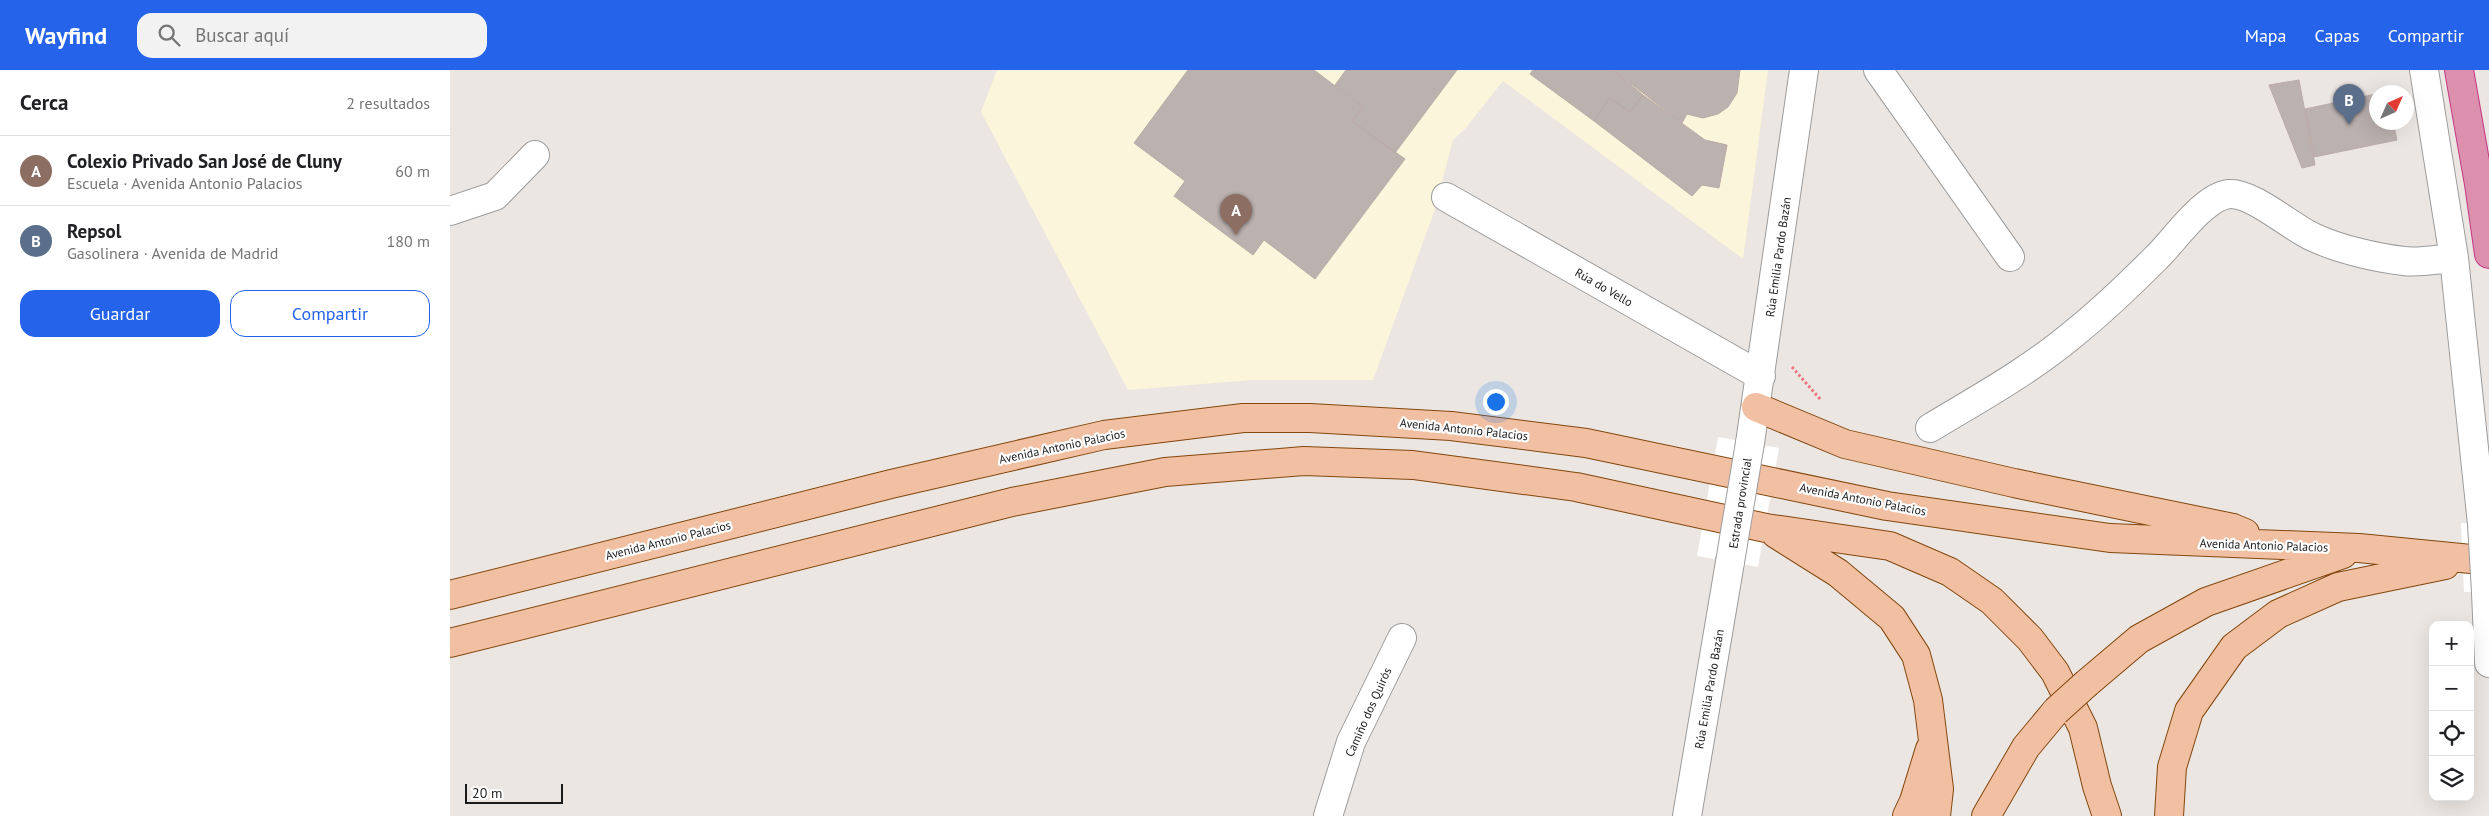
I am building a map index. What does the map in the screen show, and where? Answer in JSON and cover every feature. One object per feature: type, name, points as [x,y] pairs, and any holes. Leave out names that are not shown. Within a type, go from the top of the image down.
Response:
[{"type":"highway","points":[[2459,70],[2480,184],[2489,254]]},
{"type":"main road","points":[[1756,407],[1845,444],[2014,483],[2233,528],[2277,546]]},
{"type":"main road","name":"Avenida Antonio Palacios","points":[[450,595],[891,484],[1104,435],[1243,418],[1310,418],[1451,426],[1586,443],[1887,506],[2110,538],[2359,548],[2480,559]]},
{"type":"main road","points":[[450,643],[1012,502],[1165,472],[1304,461],[1413,465],[1576,487],[1766,528],[1890,546],[1950,572],[1992,601],[2030,639],[2054,672],[2083,728],[2097,786],[2107,816]]},
{"type":"main road","points":[[1766,528],[1838,573],[1892,618],[1916,656],[1928,700],[1933,738],[1939,789],[1936,816]]},
{"type":"main road","points":[[1986,816],[2026,747],[2056,711],[2139,639],[2206,602],[2359,548]]},
{"type":"main road","points":[[2169,816],[2172,767],[2189,710],[2234,648],[2278,614],[2338,587],[2480,559]]},
{"type":"main road","points":[[1907,816],[1914,801],[1933,738]]},
{"type":"street","name":"Rúa Emilia Pardo Bazán","points":[[1750,443],[1804,70]]},
{"type":"street","points":[[1878,70],[2010,256]]},
{"type":"street","points":[[2424,70],[2454,258],[2482,524],[2489,663]]},
{"type":"street","points":[[450,211],[495,196],[535,155]]},
{"type":"street","points":[[1930,428],[2016,376],[2072,336],[2119,295],[2193,217],[2214,200],[2230,194],[2248,199],[2274,212],[2312,237],[2348,249],[2406,262],[2454,258]]},
{"type":"street","name":"Rúa do Vello","points":[[1446,197],[1761,376]]},
{"type":"street","name":"Estrada provincial","points":[[1730,562],[1750,443]]},
{"type":"street","name":"Rúa Emilia Pardo Bazán","points":[[1687,816],[1730,562]]},
{"type":"street","name":"Camiño dos Quirós","points":[[1328,816],[1351,742],[1402,638]]},
{"type":"shaded area","points":[[997,70],[1768,70],[1743,259],[1503,81],[1464,130],[1453,140],[1434,212],[1373,380],[1252,380],[1128,390],[981,112]]},
{"type":"pier","points":[[1718,437],[1779,448],[1758,567],[1697,556]]},
{"type":"pier","points":[[2461,523],[2489,524],[2489,592],[2464,592]]},
{"type":"building","points":[[1188,70],[1314,70],[1363,107],[1352,121],[1405,159],[1315,279],[1264,240],[1253,255],[1174,196],[1185,181],[1134,143]]},
{"type":"building","points":[[1346,70],[1457,70],[1395,153],[1352,121],[1363,107],[1335,85]]},
{"type":"building","points":[[1533,70],[1613,70],[1643,95],[1630,112],[1610,98],[1594,121],[1530,74]]},
{"type":"building","points":[[1613,70],[1740,70],[1737,93],[1728,107],[1718,114],[1703,118],[1687,114],[1682,123]]},
{"type":"building","points":[[2299,80],[2315,165],[2302,168],[2269,85]]},
{"type":"building","points":[[1643,95],[1705,140],[1727,145],[1719,188],[1702,185],[1692,196],[1594,121],[1610,98],[1630,112]]},
{"type":"building","points":[[2369,95],[2369,130],[2395,130],[2397,140],[2314,157],[2305,109]]},
{"type":"place","name":"Repsol","points":[[2349,125]]},
{"type":"place","name":"Colexio Privado San José de Cluny","points":[[1236,235]]}]
